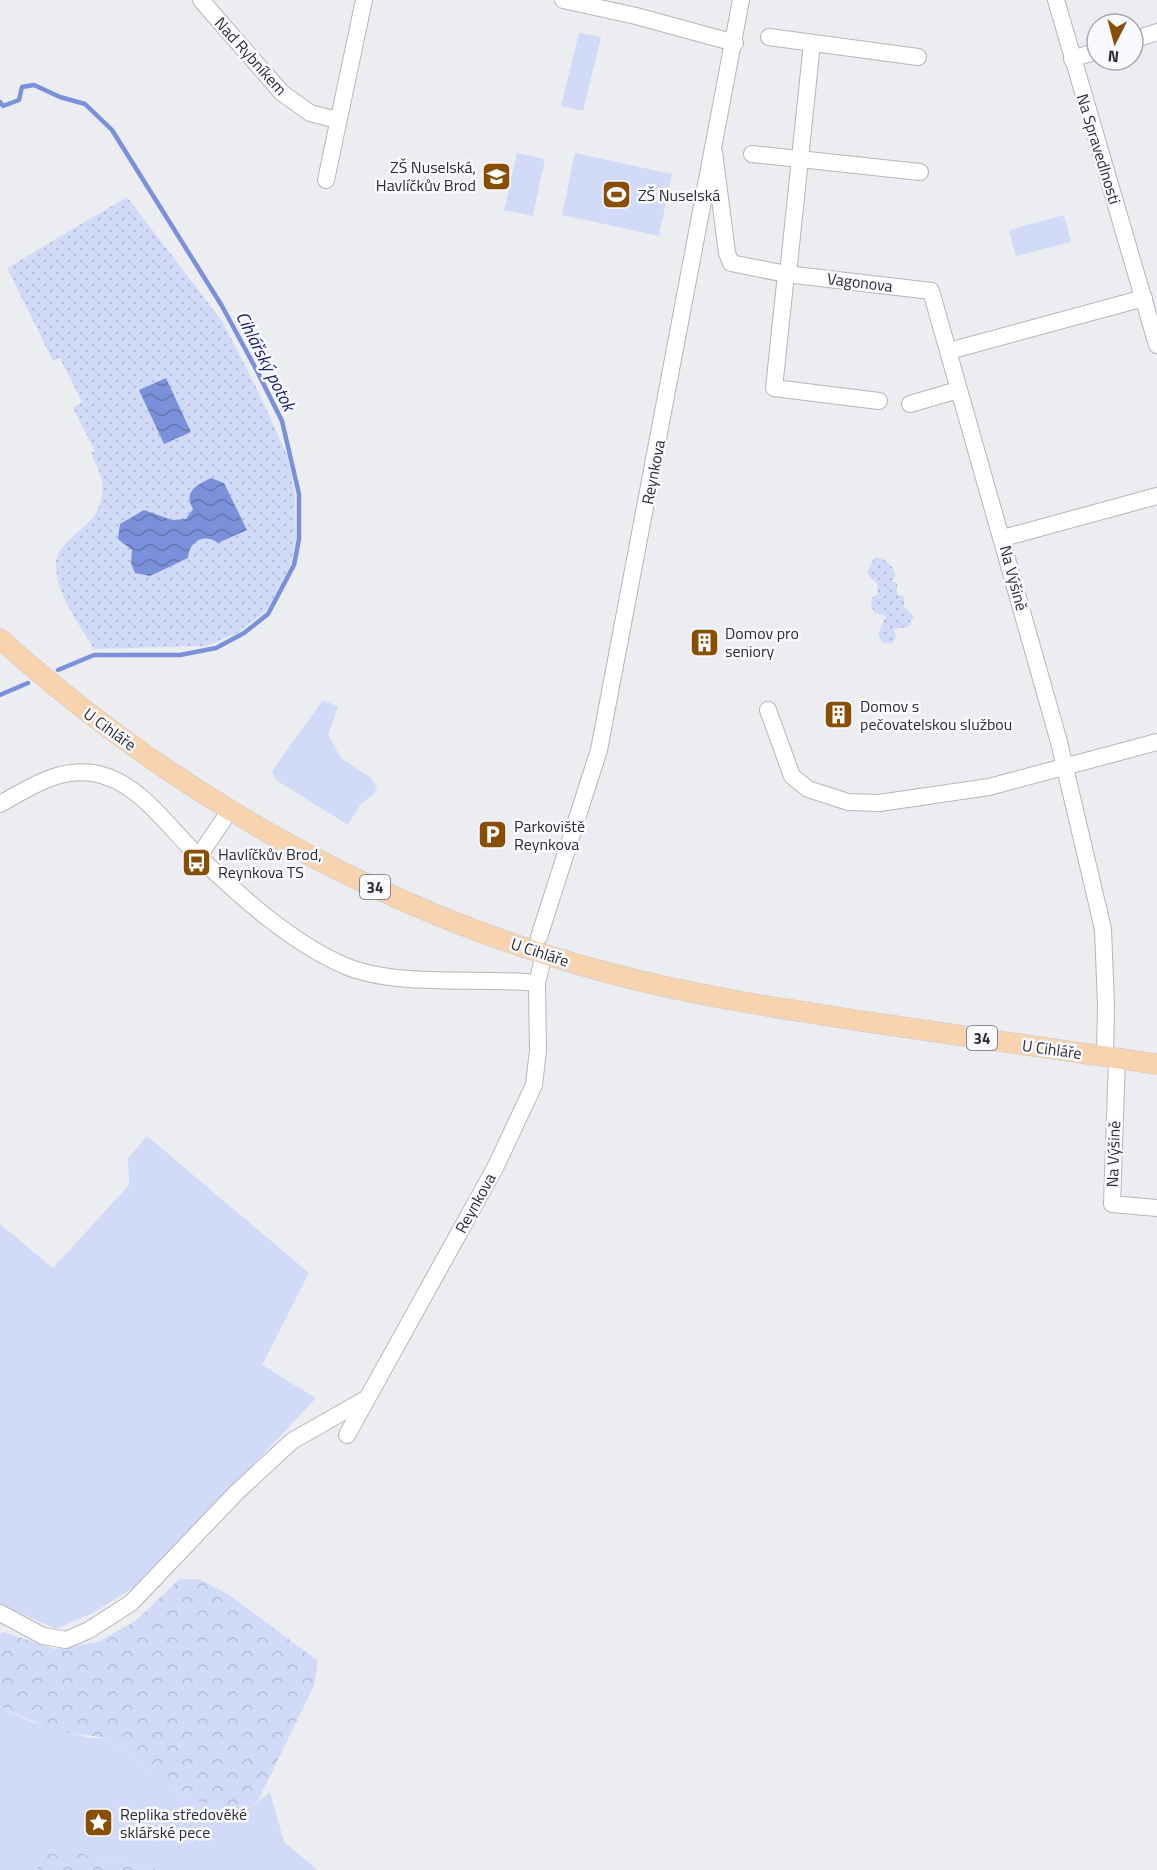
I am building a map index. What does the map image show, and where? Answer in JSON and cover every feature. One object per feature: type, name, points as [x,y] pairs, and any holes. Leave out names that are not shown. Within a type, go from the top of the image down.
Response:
[{"type":"main road","name":"U Cihláře","points":[[0,639],[110,730],[230,810],[311,856],[397,897],[541,945],[636,980],[735,1001],[1157,1064]]},
{"type":"street","name":"Nad Rybníkem","points":[[201,0],[282,93],[310,113],[338,120]]},
{"type":"street","points":[[326,180],[364,0]]},
{"type":"street","points":[[563,0],[636,16],[735,43]]},
{"type":"street","name":"Reynkova","points":[[347,1435],[364,1400],[495,1168],[534,1086],[538,1050],[537,983],[541,945],[599,750],[735,43],[741,0]]},
{"type":"street","name":"Na Spravedlnosti","points":[[1056,0],[1157,345]]},
{"type":"street","points":[[769,37],[918,57]]},
{"type":"street","points":[[812,43],[774,388],[879,401]]},
{"type":"street","points":[[1072,59],[1085,55]]},
{"type":"street","name":"Vagonova","points":[[714,152],[727,253],[731,263],[787,274],[931,291]]},
{"type":"street","points":[[752,154],[920,172]]},
{"type":"street","name":"Na Výšině","points":[[931,291],[1003,538],[1066,768],[1103,929],[1111,1058],[1112,1204],[1157,1208]]},
{"type":"street","points":[[949,351],[1144,298]]},
{"type":"street","points":[[910,404],[958,390]]},
{"type":"street","points":[[1003,538],[1157,496]]},
{"type":"street","points":[[768,710],[792,776],[808,789],[848,802],[879,803],[948,794],[1066,768],[1157,742]]},
{"type":"street","points":[[0,804],[54,775],[93,773],[136,791],[199,856],[291,934],[324,956],[353,969],[391,977],[493,979],[537,983]]},
{"type":"street","points":[[199,856],[230,810]]},
{"type":"street","points":[[0,1613],[43,1636],[66,1640],[89,1630],[131,1603],[236,1493],[292,1441],[364,1400]]},
{"type":"green space","points":[[579,33],[601,37],[583,111],[561,106]]},
{"type":"green space","points":[[517,153],[545,159],[533,216],[504,210]]},
{"type":"green space","name":"ZŠ Nuselská","points":[[575,153],[672,174],[659,236],[562,215]]},
{"type":"green space","points":[[127,197],[222,321],[257,389],[287,455],[295,495],[296,537],[291,565],[267,610],[236,634],[205,646],[94,649],[70,610],[57,578],[58,556],[63,546],[97,512],[101,499],[102,479],[91,453],[95,451],[73,408],[82,402],[60,358],[53,361],[7,268]]},
{"type":"green space","points":[[1064,215],[1071,242],[1016,256],[1009,230]]},
{"type":"green space","points":[[874,558],[882,558],[893,568],[895,576],[892,581],[897,583],[897,594],[904,597],[904,608],[914,616],[908,627],[894,629],[896,638],[891,644],[882,642],[878,634],[886,616],[875,613],[871,606],[872,598],[878,594],[877,584],[867,573]]},
{"type":"green space","points":[[323,700],[338,707],[328,735],[341,758],[371,778],[377,786],[374,794],[360,805],[348,825],[276,780],[272,771]]},
{"type":"green space","points":[[147,1136],[309,1273],[262,1365],[316,1398],[144,1581],[93,1613],[56,1629],[0,1604],[0,1224],[53,1268],[129,1185],[128,1158]]},
{"type":"green space","points":[[180,1579],[199,1579],[229,1595],[318,1661],[314,1685],[259,1799],[250,1808],[237,1810],[194,1800],[177,1792],[107,1738],[56,1731],[0,1707],[0,1634],[3,1632],[55,1649],[98,1642],[134,1622]]},
{"type":"green space","points":[[0,1707],[32,1722],[90,1738],[107,1738],[177,1792],[194,1800],[237,1810],[250,1808],[270,1792],[284,1842],[318,1870],[160,1870],[83,1854],[44,1855],[36,1870],[0,1870]]},
{"type":"green space","points":[[83,1854],[160,1870],[36,1870],[44,1855]]},
{"type":"water","points":[[166,378],[191,432],[164,444],[139,390]]},
{"type":"water","points":[[211,478],[224,483],[247,530],[218,543],[208,539],[198,540],[191,547],[188,558],[150,576],[135,573],[131,563],[132,550],[118,539],[120,524],[144,510],[172,520],[186,519],[193,509],[190,494],[200,483]]},
{"type":"waterway","name":"Cihlářský potok","points":[[0,102],[3,106],[19,100],[22,87],[34,85],[60,97],[85,104],[112,130],[222,306],[256,369],[282,421],[299,494],[299,539],[294,565],[268,614],[244,633],[216,648],[180,655],[94,655],[58,670]]},
{"type":"waterway","name":"Cihlářský potok","points":[[0,695],[28,683]]},
{"type":"place","name":"ZŠ Nuselská, Havlíčkův Brod","points":[[497,176]]},
{"type":"place","name":"ZŠ Nuselská","points":[[617,195]]},
{"type":"place","name":"Domov pro seniory","points":[[704,642]]},
{"type":"place","name":"Domov s pečovatelskou službou","points":[[839,715]]},
{"type":"place","name":"Parkoviště Reynkova","points":[[493,835]]},
{"type":"place","name":"Havlíčkův Brod, Reynkova TS","points":[[197,863]]},
{"type":"place","name":"Replika středověké sklářské pece","points":[[99,1823]]}]
